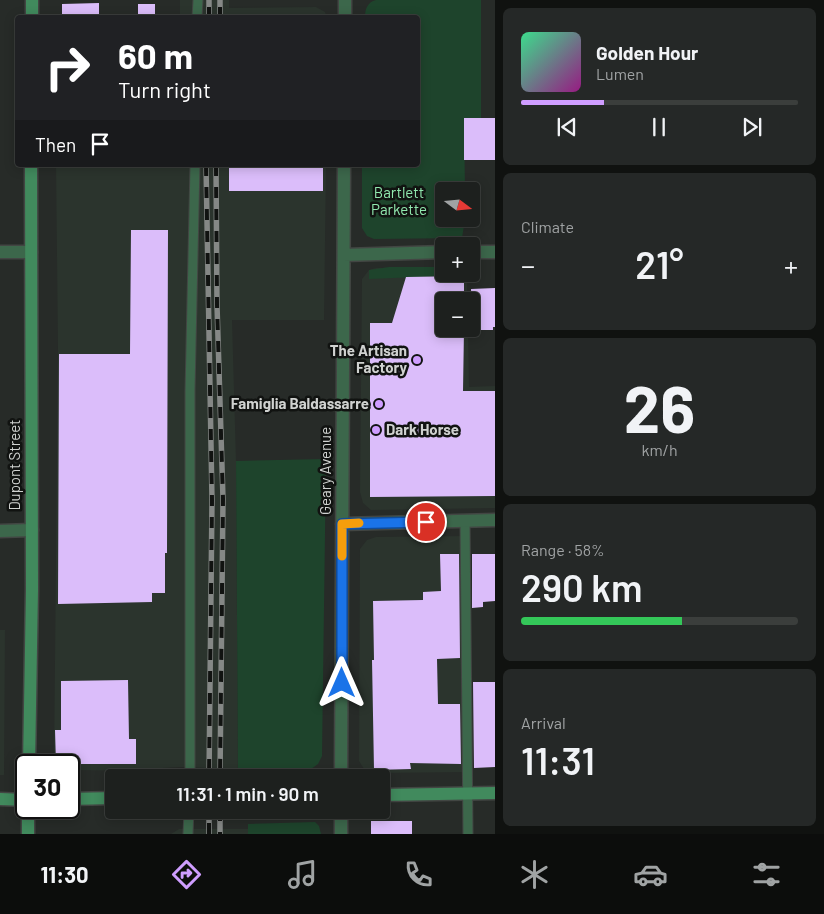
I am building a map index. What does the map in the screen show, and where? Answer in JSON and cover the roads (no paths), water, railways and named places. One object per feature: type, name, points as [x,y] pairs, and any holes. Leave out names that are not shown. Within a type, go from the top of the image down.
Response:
[{"type":"main road","points":[[32,0],[32,15]]},
{"type":"main road","name":"Dupont Street","points":[[29,754],[32,530],[31,167]]},
{"type":"main road","points":[[390,795],[495,793]]},
{"type":"main road","points":[[80,799],[105,798]]},
{"type":"main road","points":[[0,799],[15,800]]},
{"type":"main road","points":[[28,819],[28,834]]},
{"type":"street","points":[[345,0],[345,15]]},
{"type":"street","name":"Geary Avenue","points":[[341,769],[344,167]]},
{"type":"street","points":[[0,252],[31,252]]},
{"type":"street","points":[[344,255],[435,252]]},
{"type":"street","points":[[480,252],[495,252]]},
{"type":"street","points":[[342,524],[495,520]]},
{"type":"street","points":[[0,531],[32,530]]},
{"type":"street","points":[[341,819],[341,834]]},
{"type":"lane","points":[[197,15],[198,0]]},
{"type":"lane","points":[[190,769],[190,391],[195,167]]},
{"type":"lane","points":[[465,521],[468,834]]},
{"type":"lane","points":[[188,834],[189,819]]},
{"type":"railway","points":[[209,0],[209,15]]},
{"type":"railway","points":[[220,0],[220,15]]},
{"type":"railway","points":[[206,167],[212,500],[209,769]]},
{"type":"railway","points":[[216,167],[217,305],[223,499],[220,769]]},
{"type":"railway","points":[[209,819],[209,834]]},
{"type":"railway","points":[[220,819],[220,834]]},
{"type":"place","name":"The Artisan Factory","points":[[417,360]]},
{"type":"place","name":"Famiglia Baldassarre","points":[[379,404]]},
{"type":"place","name":"Dark Horse","points":[[376,430]]},
{"type":"park label","name":"Bartlett Parkette","points":[[399,202]]}]
